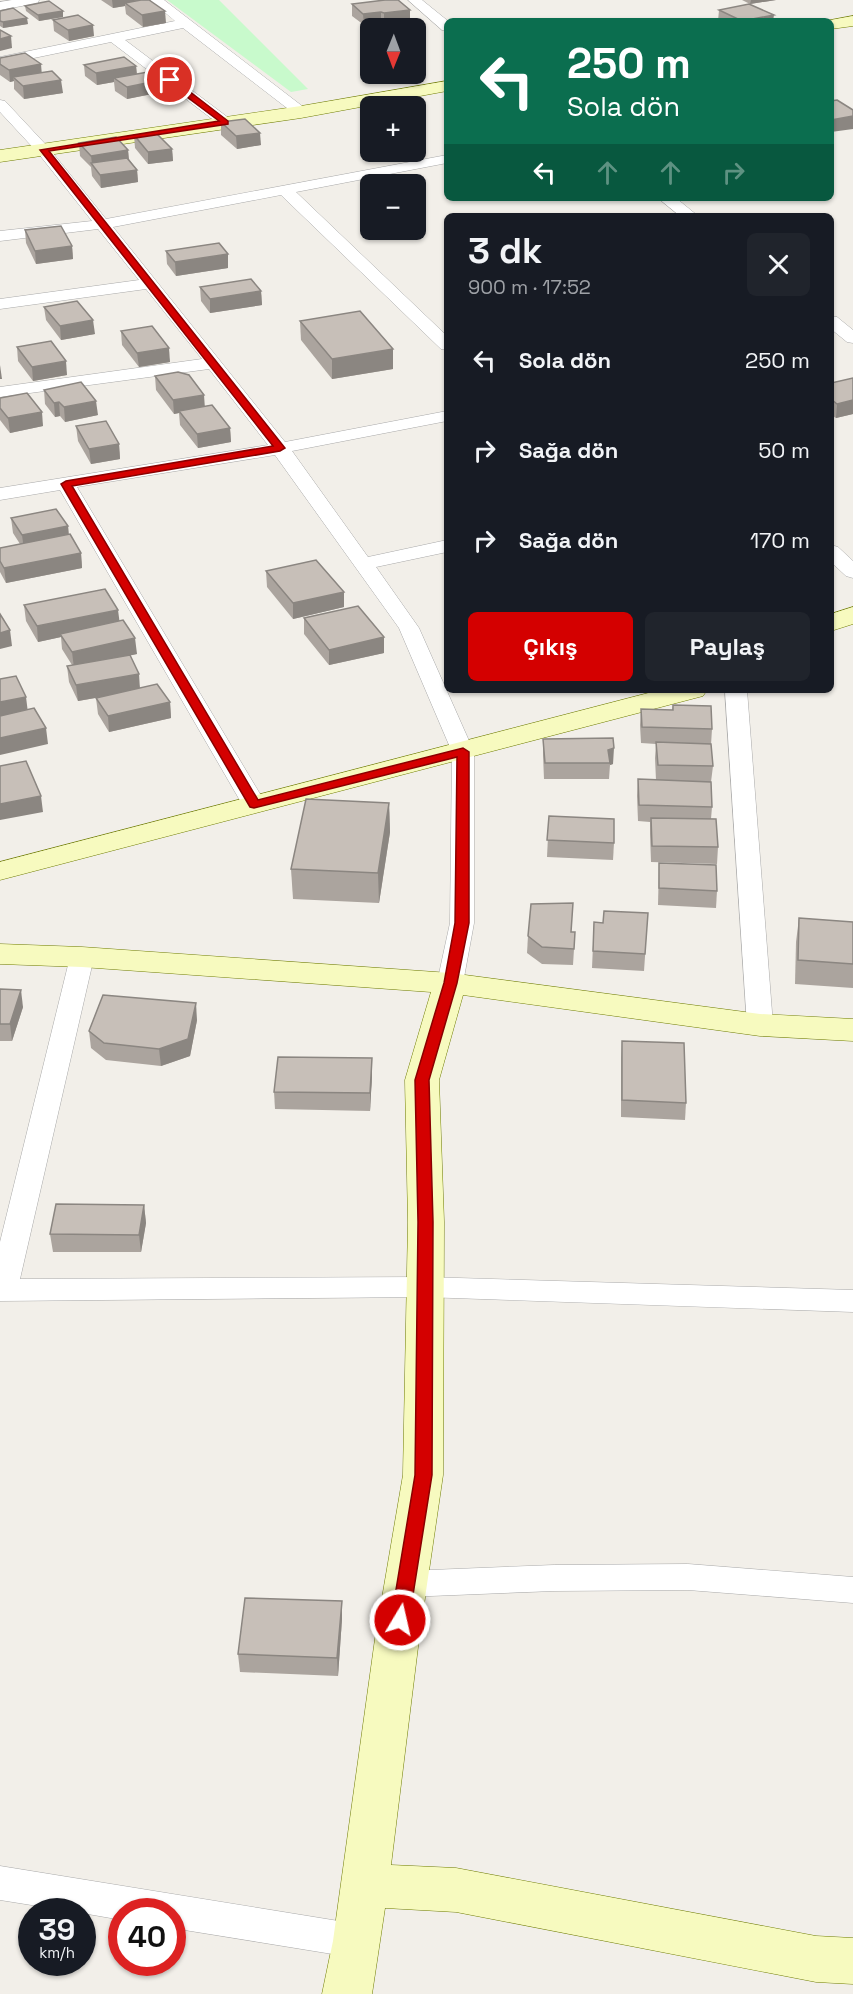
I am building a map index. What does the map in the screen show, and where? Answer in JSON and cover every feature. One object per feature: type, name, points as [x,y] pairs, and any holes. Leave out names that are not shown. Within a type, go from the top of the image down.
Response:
[{"type":"street","points":[[0,6],[33,0]]},
{"type":"street","points":[[156,0],[301,112]]},
{"type":"street","points":[[414,0],[444,25]]},
{"type":"street","points":[[834,24],[853,21]]},
{"type":"street","points":[[0,61],[186,23]]},
{"type":"street","points":[[114,38],[225,122]]},
{"type":"street","points":[[0,156],[301,112],[444,87]]},
{"type":"street","points":[[0,104],[44,150],[214,363],[280,448],[409,628],[463,752],[462,923],[450,983],[422,1080],[426,1222],[423,1475],[357,1941],[347,1994]]},
{"type":"street","points":[[0,236],[104,224],[444,160]]},
{"type":"street","points":[[285,190],[444,342]]},
{"type":"street","points":[[670,201],[686,213]]},
{"type":"street","points":[[0,304],[150,283]]},
{"type":"street","points":[[834,323],[853,339]]},
{"type":"street","points":[[834,344],[853,339]]},
{"type":"street","points":[[834,344],[853,354]]},
{"type":"street","points":[[0,392],[214,363]]},
{"type":"street","points":[[0,494],[280,448],[444,417]]},
{"type":"street","points":[[66,484],[254,804]]},
{"type":"street","points":[[363,564],[444,547]]},
{"type":"street","points":[[834,554],[853,572]]},
{"type":"street","points":[[834,622],[853,615]]},
{"type":"street","points":[[0,872],[682,693]]},
{"type":"street","points":[[736,693],[760,1025]]},
{"type":"street","points":[[0,954],[82,957],[450,983],[760,1025],[853,1030]]},
{"type":"street","points":[[82,957],[2,1290],[424,1287],[853,1301]]},
{"type":"street","points":[[406,1584],[554,1578],[688,1577],[853,1590]]},
{"type":"street","points":[[0,1883],[357,1941]]},
{"type":"street","points":[[365,1885],[456,1890],[804,1957],[853,1961]]},
{"type":"green space","points":[[167,0],[219,0],[308,89],[291,92]]},
{"type":"building","points":[[149,0],[165,11],[142,15],[125,3]]},
{"type":"building","points":[[398,0],[410,10],[363,14],[352,4]]},
{"type":"building","points":[[49,1],[63,11],[38,15],[25,6]]},
{"type":"building","points":[[749,4],[774,15],[736,18],[719,10]]},
{"type":"building","points":[[13,8],[27,18],[0,21],[0,11]]},
{"type":"building","points":[[78,15],[93,25],[68,30],[53,20]]},
{"type":"building","points":[[0,30],[11,36],[0,39]]},
{"type":"building","points":[[25,53],[41,64],[9,70],[0,64],[0,58]]},
{"type":"building","points":[[124,57],[136,66],[96,73],[84,65]]},
{"type":"building","points":[[52,71],[61,80],[23,86],[13,77]]},
{"type":"building","points":[[148,72],[161,80],[127,87],[114,78]]},
{"type":"building","points":[[834,100],[853,110],[853,116],[834,119]]},
{"type":"building","points":[[245,119],[260,133],[236,136],[221,122]]},
{"type":"building","points":[[156,133],[172,149],[148,152],[134,135]]},
{"type":"building","points":[[116,137],[128,150],[91,156],[79,143]]},
{"type":"building","points":[[127,158],[137,170],[100,175],[91,163]]},
{"type":"building","points":[[61,226],[72,246],[35,251],[25,230]]},
{"type":"building","points":[[219,243],[228,254],[175,262],[166,251]]},
{"type":"building","points":[[251,279],[261,291],[210,299],[200,287]]},
{"type":"building","points":[[77,301],[93,320],[60,326],[44,307]]},
{"type":"building","points":[[360,311],[393,349],[332,359],[300,321]]},
{"type":"building","points":[[152,326],[169,348],[137,353],[121,331]]},
{"type":"building","points":[[51,341],[66,361],[32,367],[17,347]]},
{"type":"building","points":[[178,372],[189,375],[204,395],[173,400],[155,376]]},
{"type":"building","points":[[853,378],[853,400],[837,404],[834,402],[834,382]]},
{"type":"building","points":[[81,382],[96,401],[64,407],[59,402],[54,403],[44,390]]},
{"type":"building","points":[[27,393],[42,412],[8,418],[0,408],[0,398]]},
{"type":"building","points":[[212,405],[230,428],[197,434],[179,411]]},
{"type":"building","points":[[106,421],[119,444],[89,449],[76,426]]},
{"type":"building","points":[[56,509],[68,526],[22,535],[11,518]]},
{"type":"building","points":[[70,534],[81,553],[4,568],[0,561],[0,548]]},
{"type":"building","points":[[316,560],[344,592],[293,603],[266,571]]},
{"type":"building","points":[[105,589],[118,610],[37,626],[24,605]]},
{"type":"building","points":[[358,606],[384,637],[329,650],[304,618]]},
{"type":"building","points":[[0,614],[10,630],[0,633]]},
{"type":"building","points":[[123,620],[135,638],[72,652],[60,634]]},
{"type":"building","points":[[130,655],[139,674],[76,685],[67,666]]},
{"type":"building","points":[[16,676],[26,697],[0,702],[0,679]]},
{"type":"building","points":[[157,684],[170,702],[108,716],[96,698]]},
{"type":"building","points":[[673,705],[711,706],[712,729],[642,727],[641,709],[673,710]]},
{"type":"building","points":[[34,708],[46,728],[0,738],[0,716]]},
{"type":"building","points":[[613,738],[614,748],[608,750],[610,763],[545,763],[543,739]]},
{"type":"building","points":[[656,742],[711,744],[713,766],[658,765]]},
{"type":"building","points":[[26,761],[41,796],[0,804],[0,766]]},
{"type":"building","points":[[638,779],[711,782],[712,807],[639,805]]},
{"type":"building","points":[[306,799],[389,803],[378,873],[291,869]]},
{"type":"building","points":[[549,816],[614,819],[614,843],[547,840]]},
{"type":"building","points":[[651,818],[716,819],[718,847],[652,846]]},
{"type":"building","points":[[659,863],[716,865],[717,891],[659,888]]},
{"type":"building","points":[[573,903],[571,932],[575,932],[574,949],[542,947],[528,936],[531,904]]},
{"type":"building","points":[[604,911],[648,913],[645,954],[593,951],[594,922],[603,923]]},
{"type":"building","points":[[799,918],[853,922],[853,964],[798,960]]},
{"type":"building","points":[[0,989],[21,990],[10,1024],[0,1024]]},
{"type":"building","points":[[103,995],[196,1003],[188,1039],[159,1049],[104,1043],[89,1031]]},
{"type":"building","points":[[622,1041],[684,1043],[686,1103],[622,1100]]},
{"type":"building","points":[[278,1057],[372,1058],[370,1093],[274,1092]]},
{"type":"building","points":[[56,1204],[144,1205],[139,1235],[50,1234]]},
{"type":"building","points":[[245,1598],[342,1601],[337,1658],[238,1654]]},
{"type":"route","points":[[170,80],[225,122],[44,150],[280,448],[66,484],[254,804],[463,752],[462,923],[450,983],[422,1080],[426,1222],[423,1475],[400,1620]]}]
